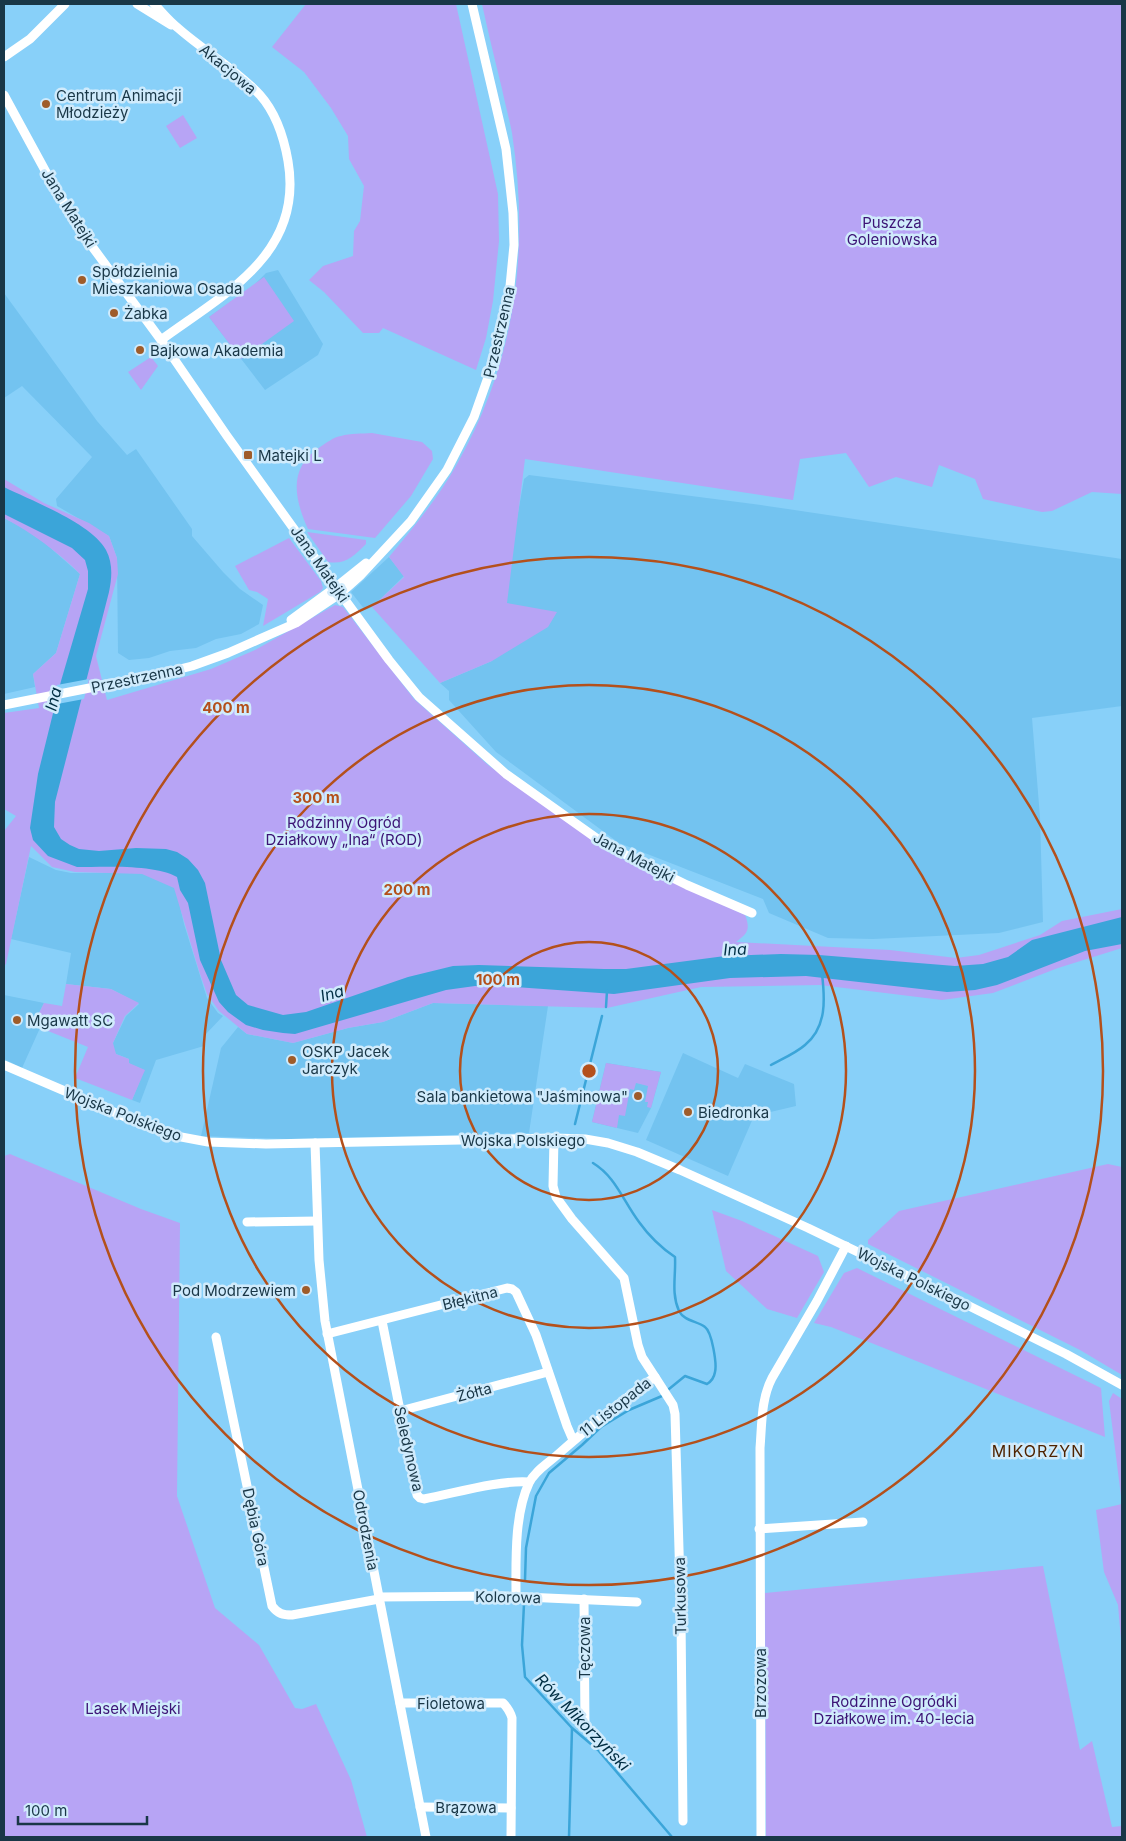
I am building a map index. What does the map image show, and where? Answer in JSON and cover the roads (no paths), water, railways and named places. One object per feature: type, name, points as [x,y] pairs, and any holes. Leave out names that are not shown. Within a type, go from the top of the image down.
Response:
[{"type":"street","points":[[4,57],[30,39],[65,4]]},
{"type":"street","points":[[137,4],[177,28]]},
{"type":"street","points":[[154,4],[177,28]]},
{"type":"street","name":"Przestrzenna","points":[[4,706],[192,666],[228,654],[310,615],[339,590],[360,576],[411,521],[446,470],[474,417],[495,360],[508,307],[514,245],[513,213],[506,150],[472,4]]},
{"type":"street","name":"Akacjowa","points":[[161,340],[252,272],[264,258],[278,237],[288,208],[291,175],[282,134],[268,106],[247,83],[177,28]]},
{"type":"street","name":"Jana Matejki","points":[[4,95],[54,185],[91,245],[161,340],[227,436],[419,697],[506,774],[606,845],[687,885],[752,913]]},
{"type":"street","name":"Wojska Polskiego","points":[[4,1065],[126,1118],[176,1136],[208,1142],[316,1143],[554,1138],[596,1140],[637,1152],[846,1246],[1066,1354],[1122,1385]]},
{"type":"street","name":"11 Listopada","points":[[516,1596],[518,1533],[529,1482],[539,1470],[573,1440],[625,1398],[655,1377],[642,1357],[638,1345],[624,1278],[572,1219],[556,1196],[553,1186],[554,1138]]},
{"type":"street","name":"Odrodzenia","points":[[316,1143],[320,1276],[327,1334],[426,1837]]},
{"type":"street","points":[[247,1222],[317,1221]]},
{"type":"street","name":"Brzozowa","points":[[761,1837],[759,1529],[760,1448],[766,1389],[846,1246]]},
{"type":"street","name":"Błękitna","points":[[327,1334],[507,1288],[512,1289],[516,1292],[528,1317],[573,1440]]},
{"type":"street","name":"Seledynowa","points":[[382,1321],[415,1488],[420,1498],[424,1499],[529,1482]]},
{"type":"street","name":"Dębia Góra","points":[[216,1337],[272,1606],[276,1612],[283,1615],[292,1615],[379,1598]]},
{"type":"street","name":"Żółta","points":[[400,1411],[548,1372]]},
{"type":"street","name":"Turkusowa","points":[[655,1377],[673,1406],[675,1414],[681,1616],[683,1821]]},
{"type":"street","points":[[759,1529],[863,1522]]},
{"type":"street","name":"Kolorowa","points":[[379,1598],[516,1596],[638,1602]]},
{"type":"street","name":"Tęczowa","points":[[584,1599],[585,1726]]},
{"type":"street","name":"Fioletowa","points":[[400,1703],[503,1703],[510,1711],[512,1718],[511,1808]]},
{"type":"street","name":"Brązowa","points":[[420,1807],[511,1808]]},
{"type":"street","points":[[511,1808],[511,1837]]},
{"type":"waterway","points":[[771,1065],[801,1048],[812,1038],[817,1030],[821,1021],[824,1003],[822,974]]},
{"type":"waterway","name":"Rów Mikorzyński","points":[[606,1007],[607,991]]},
{"type":"waterway","name":"Rów Mikorzyński","points":[[575,1124],[602,1016]]},
{"type":"waterway","name":"Rów Mikorzyński","points":[[593,1163],[608,1175],[647,1232],[675,1257],[674,1291],[679,1311],[687,1319],[705,1327],[710,1335],[715,1362],[713,1379],[707,1384],[685,1376],[669,1389]]},
{"type":"waterway","name":"Rów Mikorzyński","points":[[525,1580],[526,1548],[536,1496],[549,1473],[601,1427],[629,1410],[662,1396]]},
{"type":"waterway","name":"Rów Mikorzyński","points":[[524,1604],[522,1645],[525,1677],[572,1728],[598,1750],[672,1837]]},
{"type":"waterway","points":[[569,1837],[572,1728]]},
{"type":"place","name":"Centrum Animacji Młodzieży","points":[[46,104]]},
{"type":"place","name":"Spółdzielnia Mieszkaniowa Osada","points":[[82,280]]},
{"type":"place","name":"Żabka","points":[[114,313]]},
{"type":"place","name":"Bajkowa Akademia","points":[[140,350]]},
{"type":"place","name":"Matejki L","points":[[248,455]]},
{"type":"place","name":"Mgawatt SC","points":[[17,1020]]},
{"type":"place","name":"OSKP Jacek Jarczyk","points":[[292,1060]]},
{"type":"place","name":"Sala bankietowa \"Jaśminowa\"","points":[[638,1096]]},
{"type":"place","name":"Biedronka","points":[[688,1112]]},
{"type":"place","name":"Pod Modrzewiem","points":[[306,1290]]},
{"type":"district","name":"MIKORZYN","points":[[1038,1451]]},
{"type":"park label","name":"Puszcza Goleniowska","points":[[892,230]]},
{"type":"park label","name":"Rodzinny Ogród Działkowy „Ina“ (ROD)","points":[[344,830]]},
{"type":"park label","name":"Lasek Miejski","points":[[133,1708]]},
{"type":"park label","name":"Rodzinne Ogródki Działkowe im. 40-lecia","points":[[894,1710]]},
{"type":"water label","name":"Ina","points":[[53,699]]},
{"type":"water label","name":"Ina","points":[[735,949]]},
{"type":"water label","name":"Ina","points":[[332,993]]}]
